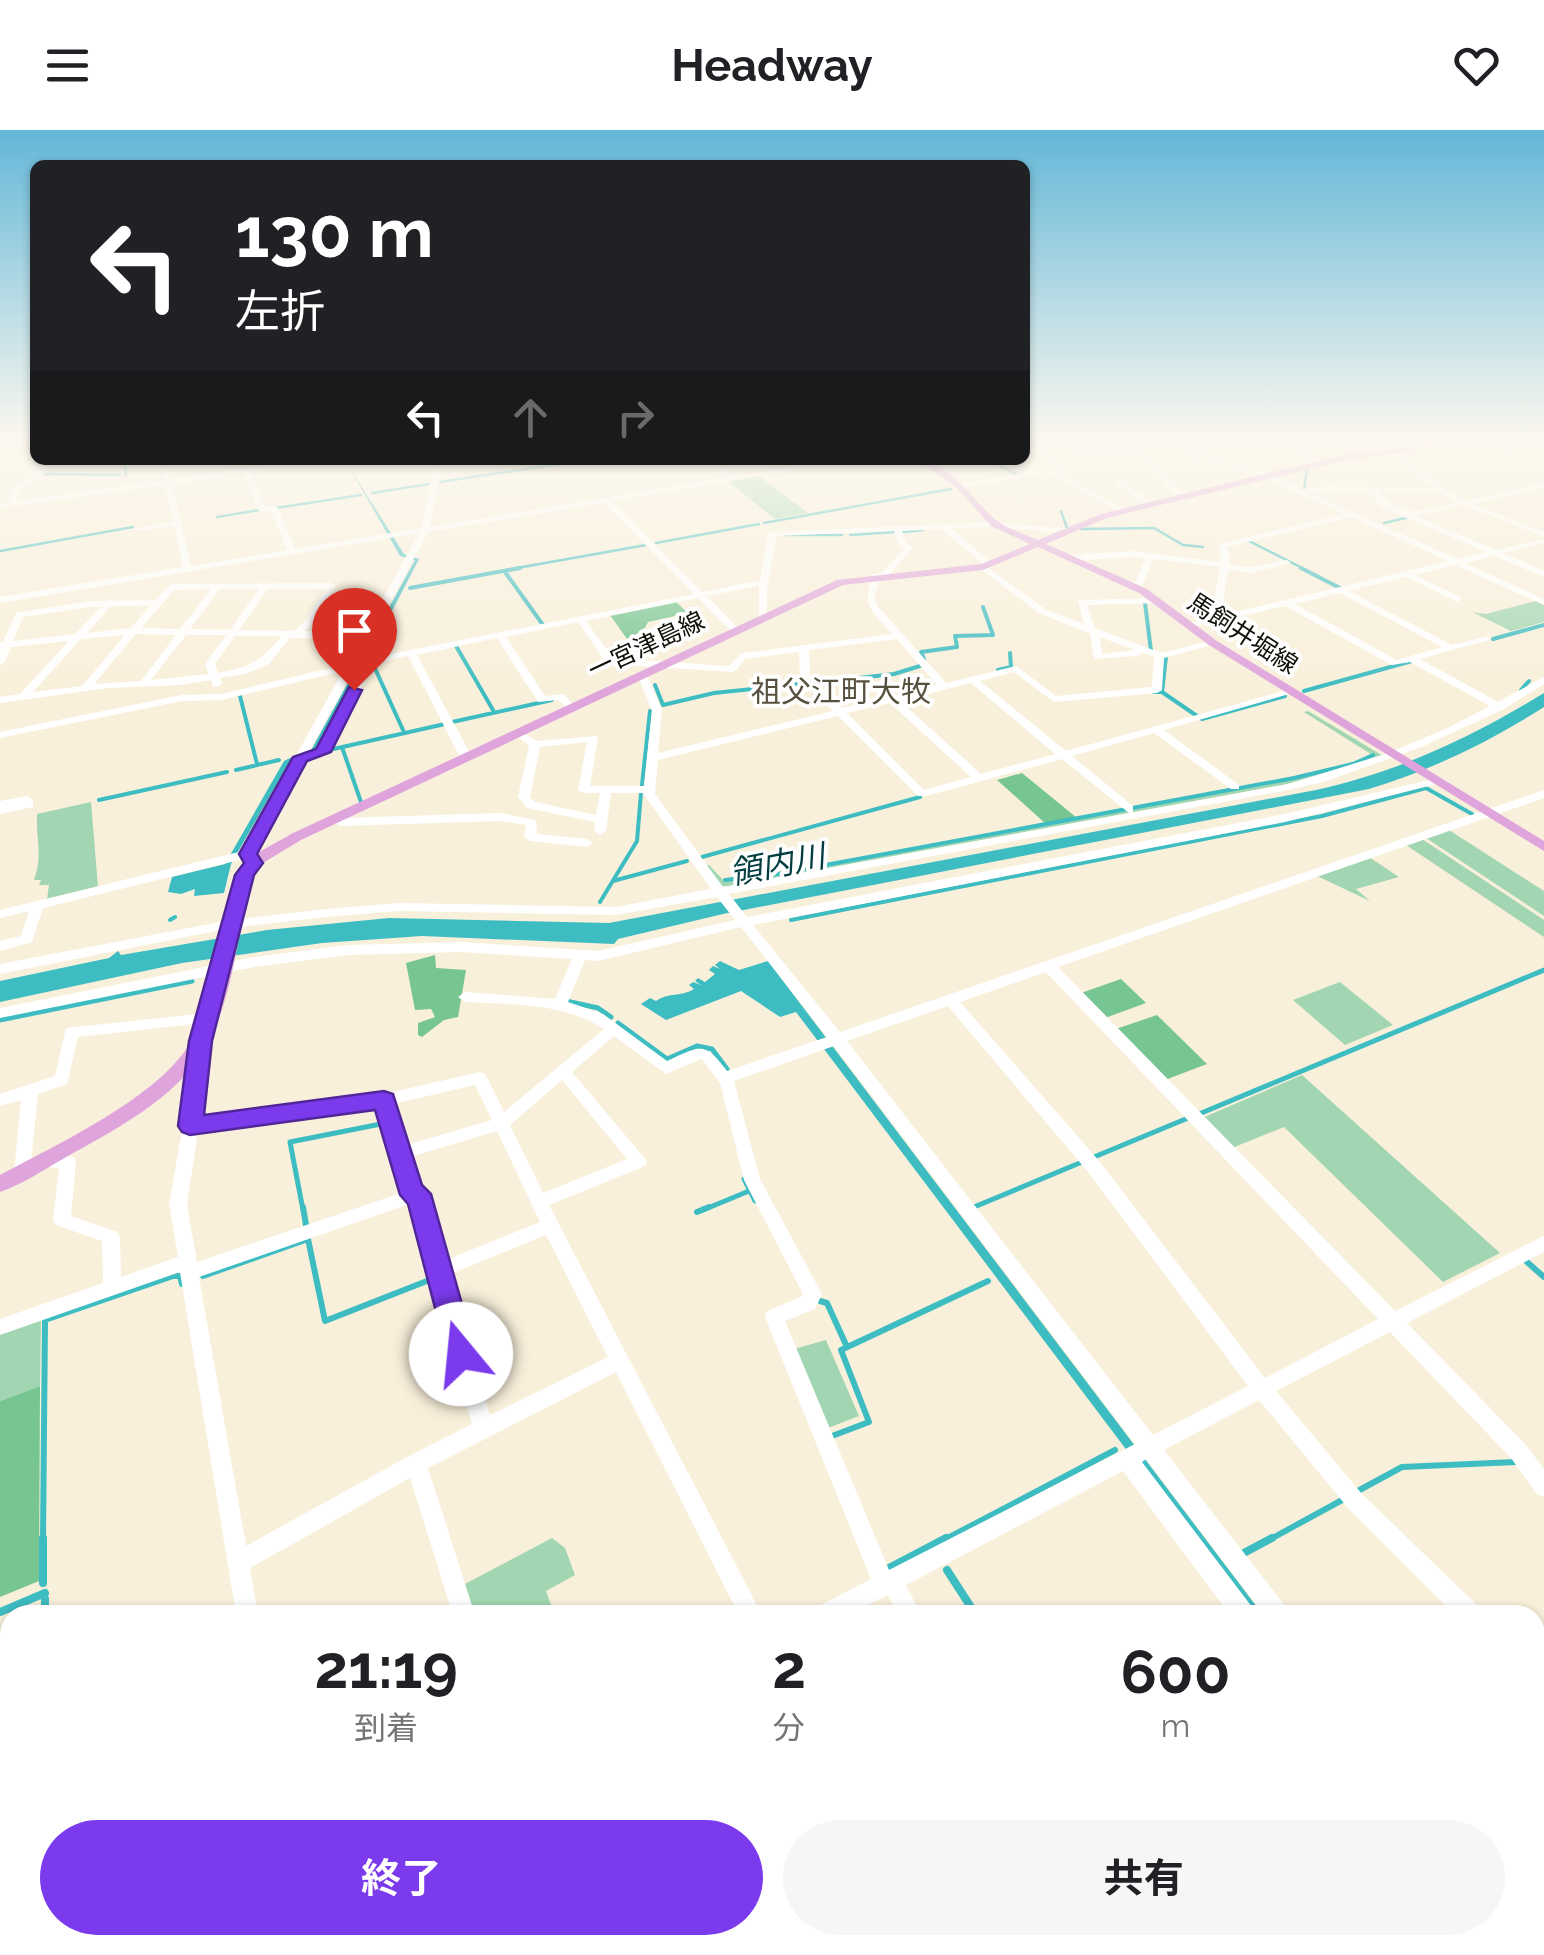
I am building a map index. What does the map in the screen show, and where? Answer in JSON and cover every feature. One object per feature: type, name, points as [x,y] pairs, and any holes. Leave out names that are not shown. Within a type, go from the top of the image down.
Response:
[{"type":"main road","name":"馬飼井堀線","points":[[992,522],[1132,585],[1213,643],[1544,846]]},
{"type":"main road","name":"一宮津島線","points":[[242,858],[334,819],[841,582],[986,566],[1094,522]]},
{"type":"main road","points":[[0,1184],[43,1161],[182,1068],[200,1041],[207,1018],[244,875],[242,858]]},
{"type":"street","points":[[280,522],[292,554]]},
{"type":"street","points":[[301,757],[322,752],[368,635],[426,522]]},
{"type":"street","points":[[0,600],[476,522]]},
{"type":"street","points":[[580,620],[610,661],[732,669],[742,656],[742,634],[629,522]]},
{"type":"street","points":[[1225,618],[1217,609],[1225,566],[1222,546],[1322,522]]},
{"type":"street","points":[[1425,522],[1544,574]]},
{"type":"street","points":[[1509,522],[1544,538]]},
{"type":"street","points":[[138,528],[176,523],[188,570]]},
{"type":"street","points":[[1373,523],[1544,602]]},
{"type":"street","points":[[763,524],[772,534],[994,525],[1069,531]]},
{"type":"street","points":[[943,526],[1030,604],[1155,654]]},
{"type":"street","points":[[898,530],[903,544],[910,548],[880,576],[870,594],[870,604],[944,687]]},
{"type":"street","points":[[764,618],[772,534]]},
{"type":"street","points":[[1190,626],[1544,538]]},
{"type":"street","points":[[1132,585],[1140,583],[1150,556]]},
{"type":"street","points":[[1070,558],[1150,556],[1252,570],[1286,562]]},
{"type":"street","points":[[1407,574],[1457,598]]},
{"type":"street","points":[[0,734],[182,698],[222,697],[360,662],[765,582]]},
{"type":"street","points":[[144,683],[218,586]]},
{"type":"street","points":[[222,697],[210,664],[266,586]]},
{"type":"street","points":[[0,700],[215,677],[257,666],[309,623],[332,586],[171,587],[86,688]]},
{"type":"street","points":[[1340,590],[1451,648]]},
{"type":"street","points":[[46,592],[48,610]]},
{"type":"street","points":[[1156,602],[1081,602],[1094,632],[1097,657],[1155,654],[1213,643]]},
{"type":"street","points":[[1287,603],[1396,663],[1486,638]]},
{"type":"street","points":[[0,662],[19,615],[108,604],[157,604]]},
{"type":"street","points":[[22,698],[108,604]]},
{"type":"street","points":[[5,644],[134,631],[368,635]]},
{"type":"street","points":[[500,635],[542,700],[560,696],[571,708]]},
{"type":"street","points":[[742,656],[898,636]]},
{"type":"street","points":[[804,650],[805,676],[922,794],[1291,692]]},
{"type":"street","points":[[411,653],[466,757]]},
{"type":"street","points":[[652,758],[1016,669],[1054,699],[1157,690],[1155,654]]},
{"type":"street","points":[[1412,658],[1500,707]]},
{"type":"street","points":[[0,914],[242,858],[360,662]]},
{"type":"street","points":[[642,675],[657,710],[648,794],[1137,1453],[1237,1605]]},
{"type":"street","points":[[973,680],[1129,809]]},
{"type":"street","points":[[0,969],[230,925],[400,907],[598,913],[1288,787],[1340,776],[1438,740],[1544,680]]},
{"type":"street","points":[[892,700],[978,778]]},
{"type":"street","points":[[1155,729],[1234,787]]},
{"type":"street","points":[[516,734],[535,744],[594,738],[584,790],[649,789]]},
{"type":"street","points":[[535,744],[524,796],[531,805],[601,825],[606,789]]},
{"type":"street","points":[[0,1012],[221,968],[378,947],[614,954],[744,922],[1285,818],[1437,781]]},
{"type":"street","points":[[724,1078],[1544,794]]},
{"type":"street","points":[[334,819],[340,822],[501,817],[532,824],[530,837],[587,844]]},
{"type":"street","points":[[0,946],[27,940],[38,905]]},
{"type":"street","points":[[560,1005],[580,955]]},
{"type":"street","points":[[1048,965],[1393,1321],[1525,1460],[1544,1487]]},
{"type":"street","points":[[465,997],[560,1005],[594,1013],[666,1068],[698,1053],[707,1055],[724,1078],[752,1180],[812,1294],[808,1303],[774,1316],[888,1582],[903,1605]]},
{"type":"street","points":[[950,999],[1094,1167],[1262,1388],[1350,1496],[1460,1605]]},
{"type":"street","points":[[0,1100],[62,1080],[71,1032],[207,1018]]},
{"type":"street","points":[[400,1153],[500,1124],[614,1028]]},
{"type":"street","points":[[200,1041],[178,1204],[245,1605]]},
{"type":"street","points":[[538,1202],[639,1161],[563,1072]]},
{"type":"street","points":[[190,1126],[384,1100],[480,1078],[550,1226],[746,1605]]},
{"type":"street","points":[[22,1172],[30,1092]]},
{"type":"street","points":[[384,1100],[413,1195]]},
{"type":"street","points":[[43,1161],[68,1162],[62,1220],[112,1236],[112,1288]]},
{"type":"street","points":[[0,1326],[418,1194],[440,1270],[438,1279],[484,1429]]},
{"type":"street","points":[[440,1270],[550,1226]]},
{"type":"street","points":[[844,1605],[1544,1243]]},
{"type":"street","points":[[238,1562],[416,1463],[621,1360]]},
{"type":"street","points":[[1137,1453],[1269,1605]]},
{"type":"street","points":[[416,1463],[461,1605]]},
{"type":"green space","points":[[1536,601],[1544,604],[1544,622],[1511,631],[1472,612],[1486,614]]},
{"type":"green space","points":[[676,602],[688,613],[648,622],[644,630],[627,639],[610,615]]},
{"type":"green space","points":[[1304,712],[1385,757],[1287,784],[729,887],[721,886],[704,866],[709,865],[724,881],[777,875],[1295,779],[1374,756]]},
{"type":"green space","points":[[1022,773],[1077,818],[1046,824],[997,780]]},
{"type":"green space","points":[[91,802],[98,887],[47,899],[49,885],[39,885],[41,880],[34,880],[39,855],[37,814]]},
{"type":"green space","points":[[1449,830],[1544,891],[1544,916],[1426,838]]},
{"type":"green space","points":[[1422,839],[1544,920],[1544,937],[1406,845]]},
{"type":"green space","points":[[1369,857],[1399,877],[1356,889],[1370,901],[1317,876]]},
{"type":"green space","points":[[435,955],[436,968],[466,970],[458,1017],[444,1020],[422,1037],[418,1035],[418,1023],[435,1017],[431,1009],[415,1010],[406,963]]},
{"type":"green space","points":[[1121,979],[1146,1003],[1105,1018],[1081,993]]},
{"type":"green space","points":[[1340,982],[1393,1025],[1345,1045],[1293,1000]]},
{"type":"green space","points":[[1157,1015],[1207,1064],[1165,1080],[1116,1029]]},
{"type":"green space","points":[[1302,1075],[1500,1253],[1443,1282],[1284,1127],[1232,1148],[1202,1118]]},
{"type":"green space","points":[[41,1319],[40,1386],[0,1401],[0,1333]]},
{"type":"green space","points":[[826,1340],[859,1416],[828,1428],[794,1349]]},
{"type":"green space","points":[[40,1386],[39,1581],[0,1597],[0,1401]]},
{"type":"green space","points":[[552,1538],[565,1548],[575,1575],[546,1591],[551,1605],[470,1605],[463,1585]]},
{"type":"water","points":[[381,522],[404,554],[419,559],[320,750],[309,754],[415,560],[400,556]]},
{"type":"water","points":[[1544,693],[1544,707],[1502,732],[1438,764],[1369,789],[723,914],[618,939],[614,944],[422,936],[322,943],[182,963],[0,1002],[0,981],[109,958],[118,951],[121,955],[267,930],[389,918],[609,923],[1316,790],[1377,773],[1434,751]]},
{"type":"water","points":[[292,757],[231,864],[224,893],[194,896],[195,889],[181,894],[168,892],[172,877],[225,864],[284,761]]},
{"type":"water","points":[[720,961],[739,970],[768,961],[1255,1605],[1243,1605],[796,1012],[780,1017],[741,991],[666,1020],[641,1004],[650,998],[656,1001],[694,989],[689,985],[701,985],[695,981],[698,978],[705,982],[715,974],[709,970],[713,966],[720,969],[715,965]]},
{"type":"waterway","points":[[764,523],[769,522]]},
{"type":"waterway","points":[[1065,522],[1067,528]]},
{"type":"waterway","points":[[656,543],[759,524]]},
{"type":"waterway","points":[[0,551],[133,527]]},
{"type":"waterway","points":[[1081,529],[1154,528],[1183,545],[1203,547]]},
{"type":"waterway","points":[[903,532],[923,530]]},
{"type":"waterway","points":[[850,535],[895,532]]},
{"type":"waterway","points":[[785,535],[842,535]]},
{"type":"waterway","points":[[1247,540],[1306,570]]},
{"type":"waterway","points":[[506,570],[646,545]]},
{"type":"waterway","points":[[410,588],[520,568]]},
{"type":"waterway","points":[[1301,568],[1340,588]]},
{"type":"waterway","points":[[505,572],[543,625]]},
{"type":"waterway","points":[[1145,603],[1151,651]]},
{"type":"waterway","points":[[924,659],[921,652],[957,647],[955,636],[993,635],[983,607]]},
{"type":"waterway","points":[[1493,639],[1544,625]]},
{"type":"waterway","points":[[456,646],[493,710]]},
{"type":"waterway","points":[[998,670],[1011,667],[1010,653]]},
{"type":"waterway","points":[[1162,692],[1166,657]]},
{"type":"waterway","points":[[1304,691],[1412,661]]},
{"type":"waterway","points":[[373,664],[403,730]]},
{"type":"waterway","points":[[814,683],[894,674],[920,666]]},
{"type":"waterway","points":[[1521,690],[1529,681]]},
{"type":"waterway","points":[[655,685],[663,705],[714,693],[809,683]]},
{"type":"waterway","points":[[1154,692],[1162,692]]},
{"type":"waterway","points":[[1162,692],[1197,716]]},
{"type":"waterway","points":[[240,696],[257,764]]},
{"type":"waterway","points":[[1202,719],[1285,696]]},
{"type":"waterway","points":[[452,722],[552,700]]},
{"type":"waterway","points":[[642,785],[650,711]]},
{"type":"waterway","points":[[329,750],[445,724]]},
{"type":"waterway","points":[[343,750],[361,802]]},
{"type":"waterway","name":"領内川","points":[[725,880],[777,874],[1294,778],[1353,764],[1373,755]]},
{"type":"waterway","points":[[236,770],[279,760]]},
{"type":"waterway","points":[[99,800],[227,772]]},
{"type":"waterway","points":[[791,920],[1322,816],[1426,788],[1472,814]]},
{"type":"waterway","points":[[600,902],[637,841],[641,793]]},
{"type":"waterway","name":"領内川","points":[[702,857],[920,797]]},
{"type":"waterway","points":[[613,881],[687,861]]},
{"type":"waterway","points":[[170,920],[175,917]]},
{"type":"waterway","points":[[1199,1114],[1544,970]]},
{"type":"waterway","points":[[0,1020],[192,981]]},
{"type":"waterway","points":[[566,1001],[598,1008],[611,1017]]},
{"type":"waterway","points":[[618,1023],[667,1059],[697,1046],[712,1049],[727,1069]]},
{"type":"waterway","points":[[1094,1157],[1188,1118]]},
{"type":"waterway","points":[[303,1210],[290,1142],[386,1123]]},
{"type":"waterway","points":[[974,1207],[1082,1162]]},
{"type":"waterway","points":[[744,1179],[755,1201]]},
{"type":"waterway","points":[[703,1210],[749,1191]]},
{"type":"waterway","points":[[303,1207],[306,1225]]},
{"type":"waterway","points":[[697,1212],[709,1207]]},
{"type":"waterway","points":[[203,1276],[308,1239],[325,1321],[432,1279]]},
{"type":"waterway","points":[[1527,1262],[1544,1277]]},
{"type":"waterway","points":[[43,1541],[45,1320],[173,1276],[180,1276],[182,1284]]},
{"type":"waterway","points":[[832,1436],[869,1422],[841,1350],[988,1281]]},
{"type":"waterway","points":[[820,1301],[827,1303],[847,1347]]},
{"type":"waterway","points":[[942,1541],[1115,1450]]},
{"type":"waterway","points":[[1354,1493],[1402,1467],[1516,1462]]},
{"type":"waterway","points":[[1267,1541],[1344,1499]]},
{"type":"waterway","points":[[889,1568],[946,1538]]},
{"type":"waterway","points":[[1240,1555],[1272,1538]]},
{"type":"waterway","points":[[43,1541],[43,1583]]},
{"type":"waterway","points":[[947,1570],[970,1605]]},
{"type":"waterway","points":[[17,1605],[45,1593]]},
{"type":"waterway","points":[[45,1599],[45,1605]]},
{"type":"district","name":"祖父江町大牧","points":[[841,691]]},
{"type":"route","points":[[354,690],[322,752],[301,757],[248,854],[253,863],[244,875],[200,1041],[198,1086],[190,1126],[384,1100],[413,1195],[418,1194],[461,1354]]}]
